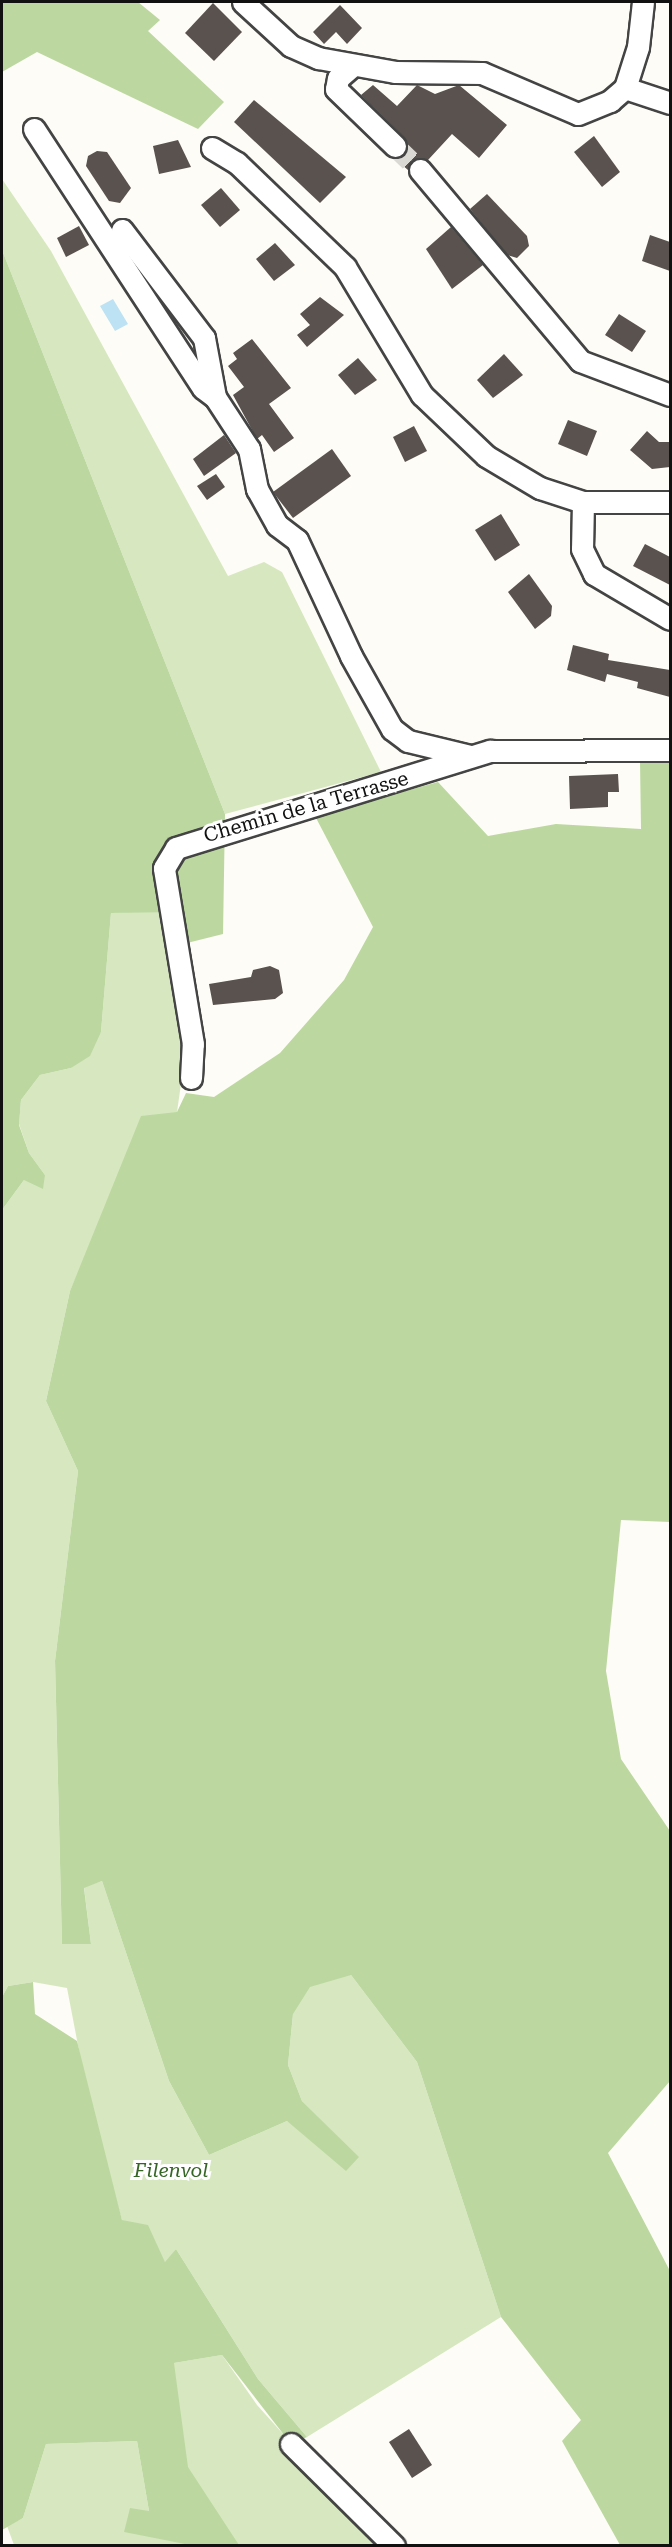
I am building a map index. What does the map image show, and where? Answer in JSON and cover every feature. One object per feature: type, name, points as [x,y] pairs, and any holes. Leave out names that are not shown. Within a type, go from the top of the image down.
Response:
[{"type":"street","points":[[243,2],[291,46],[352,66],[482,73],[578,114],[610,101],[625,88],[638,47],[643,2]]},
{"type":"street","points":[[352,66],[338,78],[336,90],[395,146]]},
{"type":"street","points":[[625,88],[670,103]]},
{"type":"street","points":[[34,129],[202,388],[214,397],[249,448],[257,489],[277,525],[297,540],[351,656],[392,729],[419,745],[471,756]]},
{"type":"street","points":[[212,148],[237,163],[345,267],[422,395],[470,441],[521,478],[582,502],[670,502]]},
{"type":"street","points":[[420,170],[562,344],[590,369],[670,395]]},
{"type":"street","points":[[122,230],[204,338],[214,397]]},
{"type":"street","points":[[582,502],[581,540],[594,574],[670,620]]},
{"type":"street","name":"Chemin de la Terrasse","points":[[191,1078],[193,1044],[171,927],[168,858],[190,840],[371,792],[471,756],[507,749],[670,750]]},
{"type":"street","points":[[291,2444],[394,2546]]},
{"type":"green space","points":[[2,2],[138,2],[160,20],[148,31],[224,102],[198,129],[37,52],[2,72]]},
{"type":"green space","points":[[2,179],[51,251],[228,576],[264,562],[282,572],[381,772],[225,814],[2,250]]},
{"type":"green space","points":[[2,250],[225,814],[223,934],[187,943],[178,912],[111,913],[101,1032],[90,1056],[71,1068],[40,1075],[21,1100],[19,1125],[29,1153],[45,1175],[43,1189],[24,1180],[2,1210]]},
{"type":"green space","points":[[640,761],[670,761],[670,1522],[621,1520],[606,1671],[621,1759],[670,1831],[670,2081],[608,2153],[670,2271],[670,2545],[620,2545],[562,2441],[581,2420],[501,2317],[417,2062],[351,1975],[310,1987],[293,2014],[288,2065],[302,2101],[359,2157],[346,2171],[287,2121],[209,2155],[169,2081],[102,1881],[84,1888],[91,1944],[62,1944],[55,1661],[78,1471],[46,1401],[70,1291],[141,1116],[177,1112],[186,1093],[214,1097],[280,1053],[344,980],[373,927],[315,816],[438,782],[488,836],[556,824],[641,829]]},
{"type":"green space","name":"Filenvol","points":[[159,910],[185,1056],[177,1112],[100,1223],[70,1291],[46,1401],[78,1471],[55,1661],[62,1944],[91,1944],[84,1887],[102,1881],[169,2081],[209,2155],[287,2121],[358,2157],[302,2101],[288,2065],[293,2014],[274,1952],[351,1975],[417,2062],[501,2317],[307,2437],[258,2379],[176,2249],[166,2263],[122,2220],[91,2113],[67,1988],[33,1982],[8,1986],[2,1997],[2,1210],[24,1180],[45,1175],[29,1153],[19,1124],[21,1100],[40,1075],[71,1068],[101,1032],[111,913]]},
{"type":"green space","points":[[33,1982],[35,2014],[77,2041],[122,2220],[148,2225],[165,2262],[176,2249],[258,2379],[307,2437],[291,2444],[222,2355],[174,2363],[188,2467],[239,2545],[190,2545],[124,2532],[130,2508],[149,2511],[137,2441],[46,2444],[23,2518],[2,2530],[2,1997],[8,1986]]},
{"type":"green space","points":[[222,2355],[257,2405],[383,2545],[14,2545],[7,2526],[23,2518],[46,2444],[137,2441],[149,2511],[176,2541],[174,2363]]},
{"type":"water","points":[[113,299],[128,324],[115,331],[100,306]]},
{"type":"building","points":[[213,3],[242,32],[214,61],[185,33]]},
{"type":"building","points":[[340,5],[362,28],[347,44],[336,32],[324,44],[313,32]]},
{"type":"building","points":[[373,85],[397,106],[417,85],[435,94],[459,85],[507,125],[479,158],[452,134],[428,160],[412,160],[408,170],[394,158],[407,150],[404,137],[361,95]]},
{"type":"building","points":[[254,100],[346,177],[320,203],[234,122]]},
{"type":"building","points":[[594,136],[620,172],[602,187],[574,152]]},
{"type":"building","points":[[178,140],[191,167],[159,174],[153,146]]},
{"type":"building","points":[[97,151],[107,152],[131,188],[120,203],[109,201],[86,166],[88,156]]},
{"type":"building","points":[[221,188],[240,210],[220,227],[201,205]]},
{"type":"building","points":[[487,194],[527,236],[529,246],[517,258],[507,255],[470,209]]},
{"type":"building","points":[[79,226],[89,245],[66,257],[57,238]]},
{"type":"building","points":[[451,227],[483,265],[452,289],[426,249]]},
{"type":"building","points":[[650,235],[670,242],[670,271],[642,261]]},
{"type":"building","points":[[275,243],[295,265],[274,281],[256,259]]},
{"type":"building","points":[[320,297],[344,315],[307,347],[297,335],[310,325],[300,314]]},
{"type":"building","points":[[619,314],[646,331],[632,352],[605,335]]},
{"type":"building","points":[[252,339],[291,388],[269,404],[294,438],[274,452],[262,435],[257,439],[233,395],[244,387],[228,366],[237,359],[233,353]]},
{"type":"building","points":[[504,354],[523,375],[493,398],[477,380]]},
{"type":"building","points":[[358,358],[377,380],[355,395],[338,375]]},
{"type":"building","points":[[568,420],[597,431],[587,456],[558,444]]},
{"type":"building","points":[[414,426],[427,451],[405,462],[393,437]]},
{"type":"building","points":[[647,431],[659,442],[669,442],[670,467],[652,469],[630,450]]},
{"type":"building","points":[[224,435],[236,453],[204,476],[193,459]]},
{"type":"building","points":[[332,449],[351,476],[293,518],[273,492]]},
{"type":"building","points":[[216,474],[225,487],[207,500],[197,486]]},
{"type":"building","points":[[501,514],[520,545],[495,561],[475,530]]},
{"type":"building","points":[[645,544],[670,557],[670,585],[633,566]]},
{"type":"building","points":[[529,574],[552,606],[551,616],[535,629],[508,592]]},
{"type":"building","points":[[573,645],[609,654],[608,660],[670,670],[670,697],[637,688],[638,682],[607,674],[605,682],[567,670]]},
{"type":"building","points":[[618,774],[619,792],[608,792],[608,807],[570,809],[569,776]]},
{"type":"building","points":[[270,966],[279,970],[283,993],[275,999],[213,1005],[209,984],[251,977],[253,970]]},
{"type":"building","points":[[409,2429],[432,2465],[412,2478],[389,2442]]},
{"type":"tunnel","points":[[395,146],[420,170]]}]
